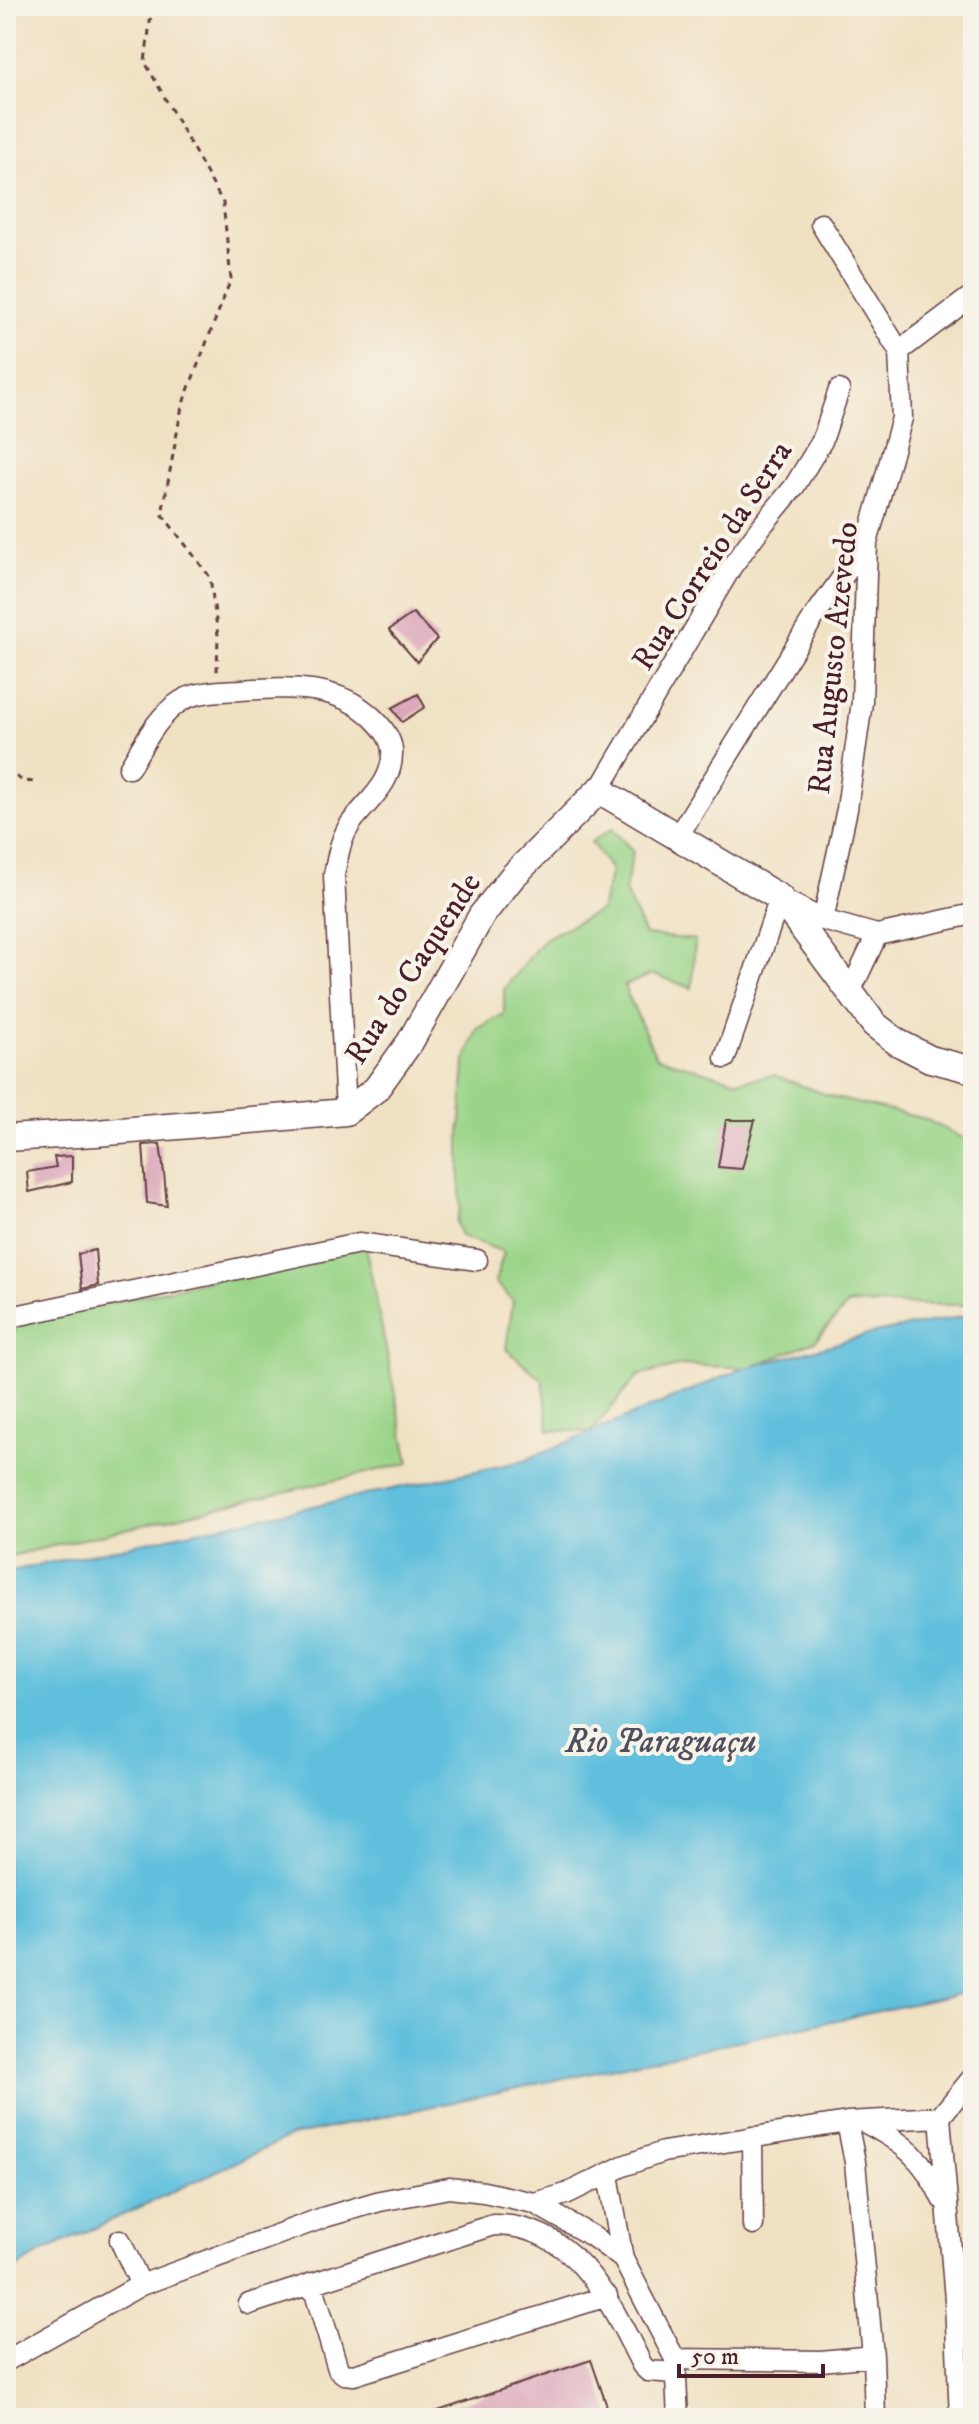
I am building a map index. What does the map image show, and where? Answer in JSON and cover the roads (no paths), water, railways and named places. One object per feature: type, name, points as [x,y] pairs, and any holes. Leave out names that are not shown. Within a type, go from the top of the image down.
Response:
[{"type":"street","points":[[821,224],[899,351],[973,295]]},
{"type":"street","name":"Rua Augusto Azevedo","points":[[823,920],[847,809],[862,702],[867,543],[902,418],[899,351]]},
{"type":"street","name":"Rua Correio da Serra","points":[[599,790],[732,566],[794,487],[822,441],[839,390]]},
{"type":"street","points":[[678,836],[816,614],[867,543]]},
{"type":"street","points":[[6,1138],[157,1129],[346,1112],[334,875],[340,843],[352,823],[378,794],[388,774],[392,749],[384,729],[367,712],[316,689],[291,687],[216,691],[183,699],[159,719],[129,768]]},
{"type":"street","points":[[599,790],[780,898],[823,920],[877,935],[973,914]]},
{"type":"street","name":"Rua do Caquende","points":[[346,1112],[376,1089],[410,1042],[482,915],[513,876],[599,790]]},
{"type":"street","points":[[780,898],[874,1024],[897,1042],[930,1059],[973,1070]]},
{"type":"street","points":[[725,1058],[780,898]]},
{"type":"street","points":[[850,992],[877,935]]},
{"type":"street","points":[[6,1318],[359,1243],[477,1260]]},
{"type":"street","points":[[960,2418],[964,2301],[947,2210],[940,2117],[973,2077]]},
{"type":"street","points":[[534,2203],[566,2194],[623,2166],[663,2152],[857,2122],[940,2117]]},
{"type":"street","points":[[857,2122],[896,2138],[916,2157],[933,2179],[947,2210]]},
{"type":"street","points":[[857,2122],[855,2162],[873,2356],[875,2418]]},
{"type":"street","points":[[752,2137],[753,2225]]},
{"type":"street","points":[[608,2175],[623,2259],[675,2366],[678,2418]]},
{"type":"street","points":[[6,2361],[141,2285],[325,2217],[410,2193],[465,2189],[534,2203],[592,2236],[623,2259]]},
{"type":"street","points":[[249,2304],[493,2225],[516,2225],[540,2234],[573,2255],[607,2296],[642,2365],[654,2373],[675,2366],[873,2356]]},
{"type":"street","points":[[120,2240],[141,2285]]},
{"type":"street","points":[[312,2283],[338,2369],[344,2374],[354,2375],[607,2296]]},
{"type":"water","name":"Rio Paraguaçu","points":[[973,1315],[973,1991],[292,2136],[43,2252],[6,2274],[6,1572],[523,1461],[742,1369],[879,1332]]}]
